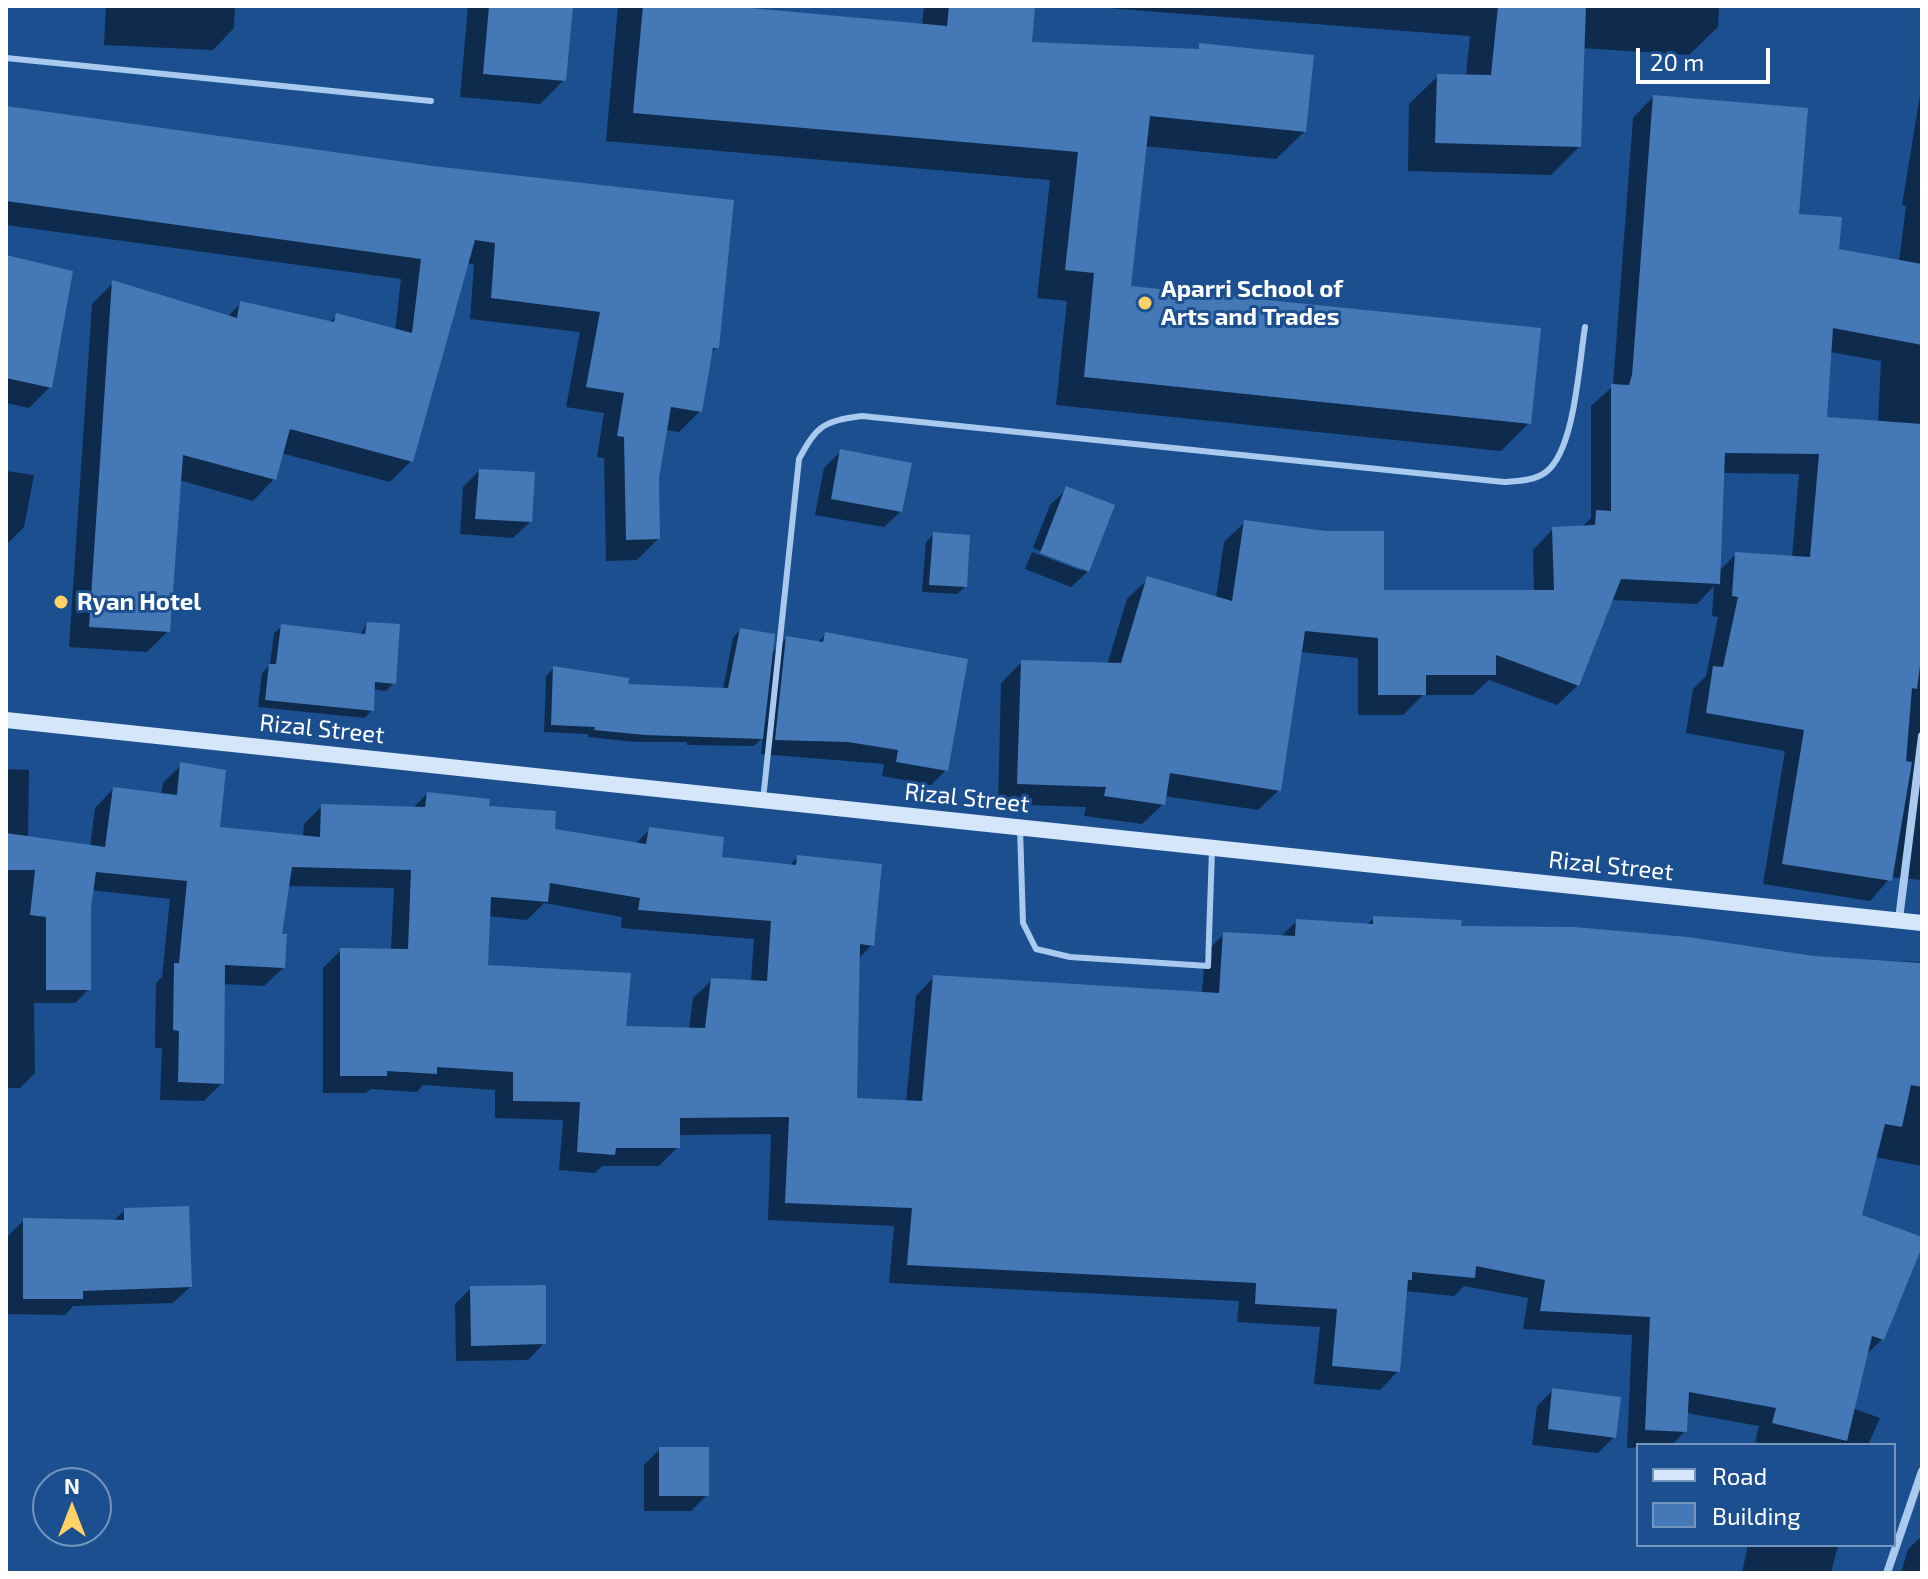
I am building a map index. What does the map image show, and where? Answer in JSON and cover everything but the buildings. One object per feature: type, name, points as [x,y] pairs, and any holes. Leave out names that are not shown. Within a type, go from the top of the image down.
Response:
[{"type":"main road","name":"Rizal Street","points":[[6,720],[1922,923]]},
{"type":"street","points":[[1899,919],[1922,736]]},
{"type":"street","points":[[1896,1547],[1922,1471]]},
{"type":"street","points":[[1887,1573],[1896,1547]]},
{"type":"lane","points":[[6,58],[431,101]]},
{"type":"lane","points":[[763,800],[799,459],[812,434],[830,421],[862,416],[1489,480],[1526,480],[1544,474],[1556,463],[1567,435],[1585,327]]},
{"type":"lane","points":[[1020,828],[1023,923],[1036,949],[1070,957],[1208,966],[1212,847]]},
{"type":"place","name":"Aparri School of Arts and Trades","points":[[1145,303]]},
{"type":"place","name":"Ryan Hotel","points":[[61,602]]}]
